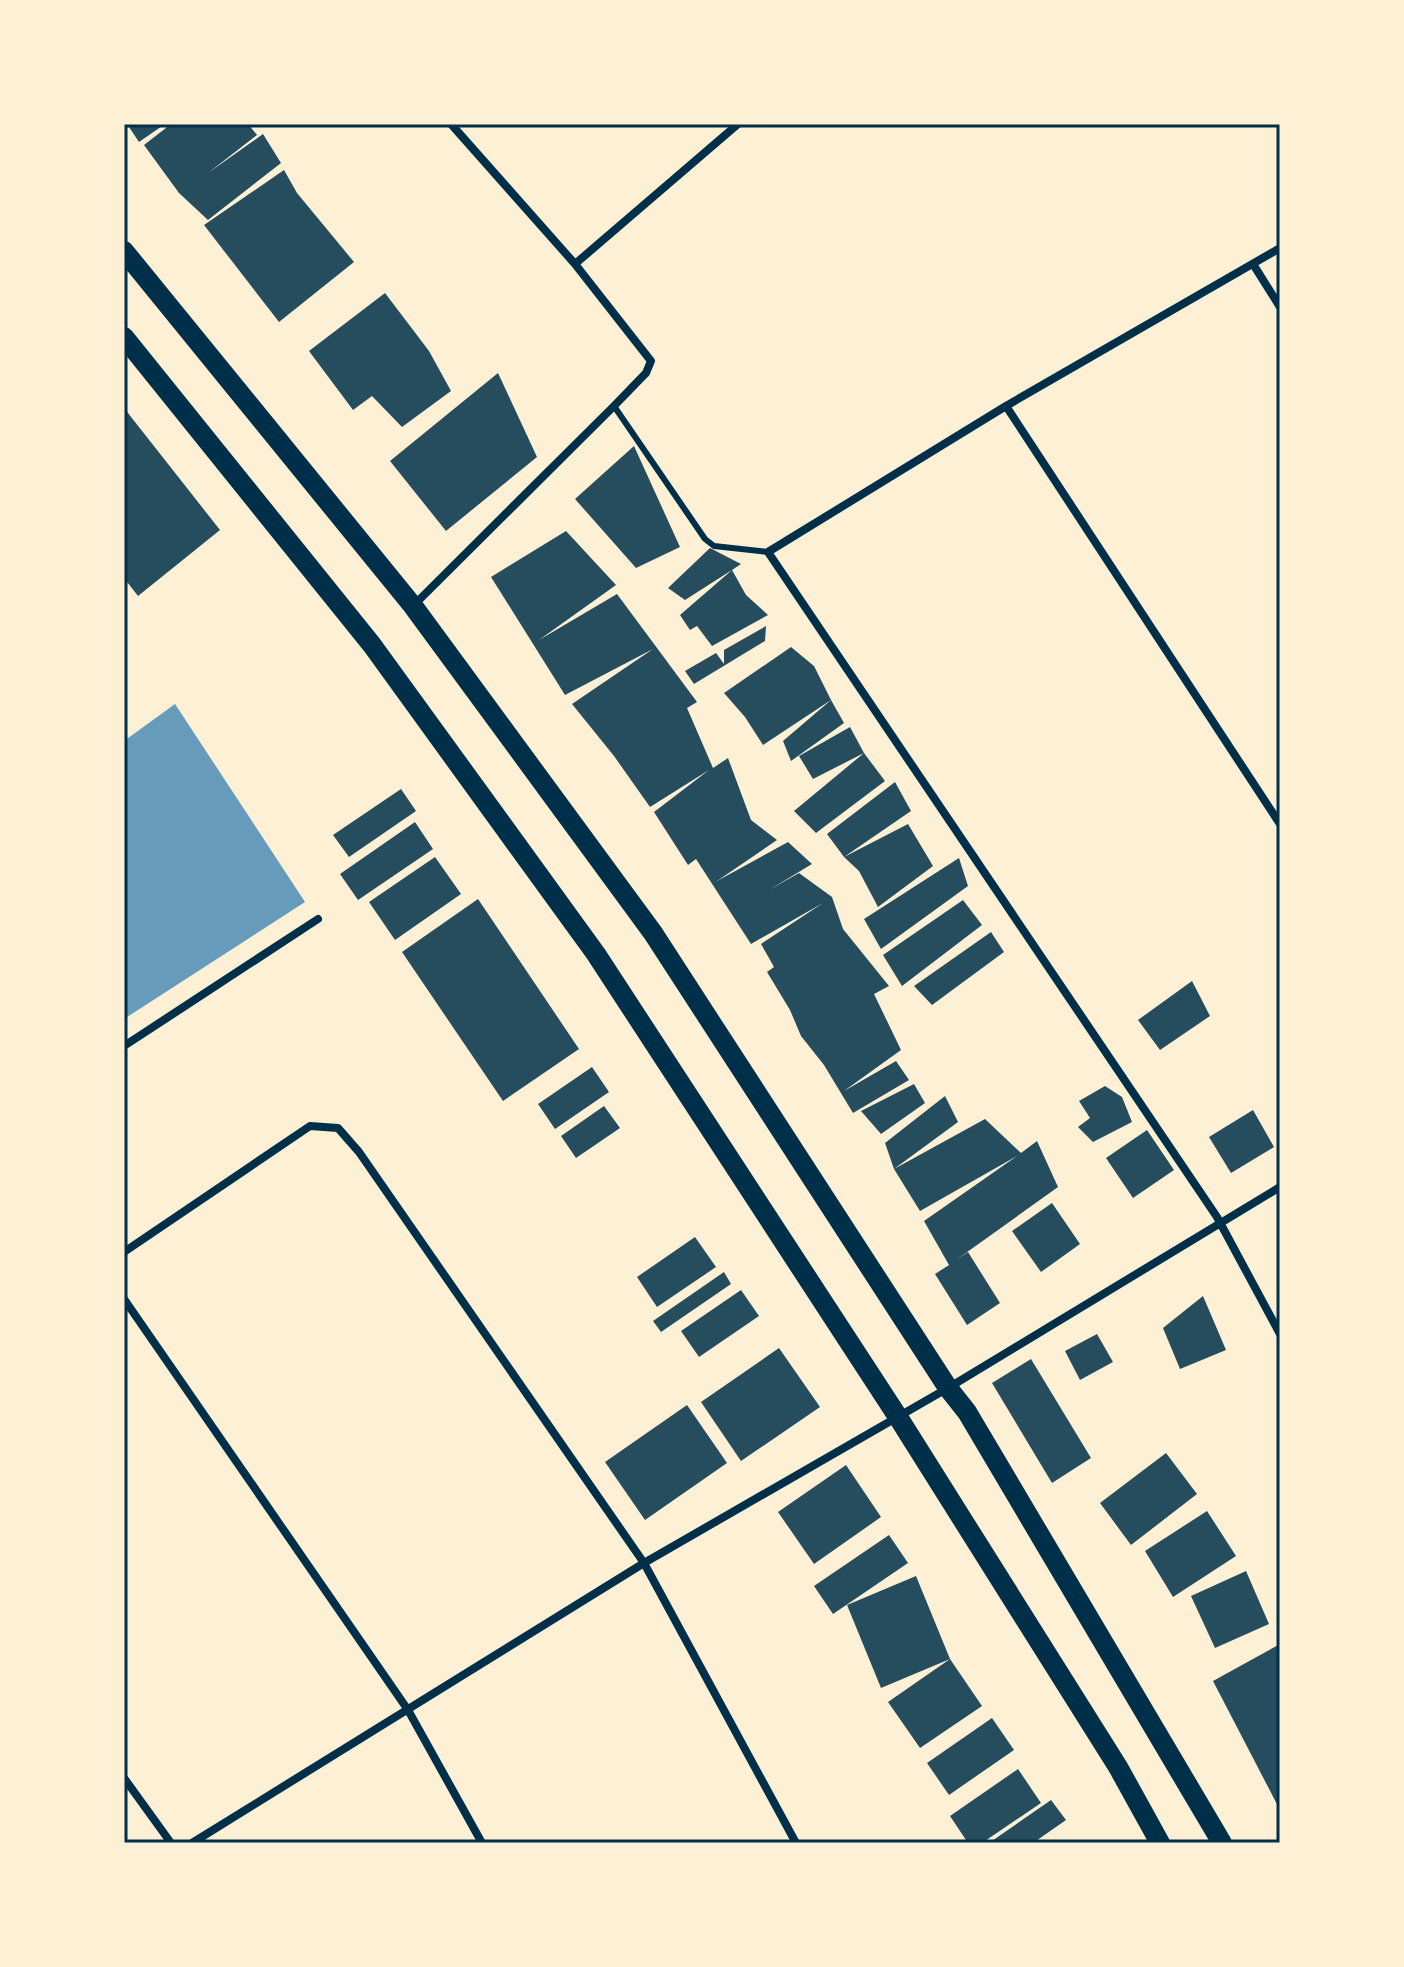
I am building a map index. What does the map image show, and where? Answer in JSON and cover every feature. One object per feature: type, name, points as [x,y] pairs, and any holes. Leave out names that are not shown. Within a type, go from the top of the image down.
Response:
[{"type":"main road","points":[[124,251],[413,606],[653,933],[948,1388],[967,1412],[1222,1843]]},
{"type":"main road","points":[[124,337],[372,645],[596,954],[898,1417],[1118,1767],[1160,1843]]},
{"type":"street","points":[[413,606],[614,406],[646,373],[651,361],[575,264],[451,124]]},
{"type":"street","points":[[575,264],[738,124]]},
{"type":"street","points":[[1280,248],[1006,406],[768,552],[1221,1223],[1280,1334]]},
{"type":"street","points":[[1253,264],[1280,307]]},
{"type":"street","points":[[1006,406],[1280,824]]},
{"type":"street","points":[[124,1046],[318,919]]},
{"type":"street","points":[[124,1252],[310,1126],[338,1128],[368,1165],[644,1563],[796,1843]]},
{"type":"street","points":[[192,1843],[644,1563],[948,1388],[1280,1187]]},
{"type":"street","points":[[124,1299],[408,1710],[482,1843]]},
{"type":"street","points":[[124,1778],[171,1843]]},
{"type":"lane","points":[[614,406],[705,539],[714,546],[768,552]]},
{"type":"water","points":[[175,704],[305,902],[124,1019],[124,741]]},
{"type":"building","points":[[127,124],[165,124],[139,142]]},
{"type":"building","points":[[171,124],[248,124],[257,135],[208,173],[263,134],[281,163],[208,220],[179,193],[144,145]]},
{"type":"building","points":[[284,170],[297,193],[354,262],[279,322],[204,225]]},
{"type":"building","points":[[385,293],[429,351],[451,391],[402,427],[372,396],[353,410],[309,351]]},
{"type":"building","points":[[498,373],[537,457],[446,531],[390,461]]},
{"type":"building","points":[[124,408],[220,530],[138,596],[124,578]]},
{"type":"building","points":[[634,446],[680,547],[636,568],[575,499]]},
{"type":"building","points":[[566,531],[616,585],[539,640],[617,594],[697,702],[687,708],[713,768],[728,758],[751,820],[777,840],[717,881],[788,842],[812,864],[769,890],[799,873],[832,897],[843,929],[889,986],[874,994],[901,1050],[844,1091],[896,1061],[909,1080],[853,1113],[824,1065],[801,1036],[790,1010],[767,972],[774,967],[761,944],[823,903],[751,944],[696,859],[688,865],[654,812],[709,770],[650,807],[572,704],[653,649],[565,695],[491,577]]},
{"type":"building","points":[[710,548],[741,564],[685,600],[668,588]]},
{"type":"building","points":[[732,570],[746,595],[768,615],[712,646],[697,626],[690,630],[680,615]]},
{"type":"building","points":[[766,626],[765,641],[694,684],[685,671],[716,653],[724,664],[724,650]]},
{"type":"building","points":[[791,647],[814,666],[831,700],[763,745],[745,717],[724,693]]},
{"type":"building","points":[[831,700],[844,723],[791,761],[783,741]]},
{"type":"building","points":[[850,727],[864,753],[813,779],[799,756]]},
{"type":"building","points":[[864,753],[885,781],[816,833],[794,811]]},
{"type":"building","points":[[895,782],[911,811],[844,857],[827,834]]},
{"type":"building","points":[[401,789],[416,811],[349,857],[333,835]]},
{"type":"building","points":[[415,822],[433,849],[358,900],[340,874]]},
{"type":"building","points":[[908,824],[933,866],[878,907],[859,871],[844,857]]},
{"type":"building","points":[[435,857],[461,894],[395,940],[369,902]]},
{"type":"building","points":[[959,858],[968,886],[881,949],[864,919]]},
{"type":"building","points":[[478,899],[579,1049],[503,1101],[402,952]]},
{"type":"building","points":[[963,900],[982,925],[902,986],[883,955]]},
{"type":"building","points":[[991,932],[1004,952],[932,1005],[914,986]]},
{"type":"building","points":[[1192,981],[1210,1016],[1160,1050],[1138,1020]]},
{"type":"building","points":[[592,1067],[609,1092],[555,1129],[538,1104]]},
{"type":"building","points":[[914,1084],[925,1103],[881,1134],[861,1111]]},
{"type":"building","points":[[1105,1086],[1122,1097],[1132,1122],[1093,1142],[1078,1127],[1090,1118],[1079,1101]]},
{"type":"building","points":[[945,1096],[958,1122],[894,1169],[885,1143]]},
{"type":"building","points":[[604,1106],[620,1128],[576,1158],[561,1136]]},
{"type":"building","points":[[1253,1110],[1274,1147],[1231,1173],[1209,1137]]},
{"type":"building","points":[[985,1119],[1021,1153],[1037,1141],[1058,1187],[956,1260],[968,1252],[1000,1303],[967,1325],[935,1274],[949,1265],[924,1221],[1017,1156],[920,1211],[894,1169]]},
{"type":"building","points":[[1147,1130],[1174,1170],[1133,1198],[1106,1158]]},
{"type":"building","points":[[1052,1203],[1080,1244],[1041,1272],[1012,1231]]},
{"type":"building","points":[[695,1237],[716,1267],[657,1307],[637,1277]]},
{"type":"building","points":[[724,1272],[731,1284],[661,1332],[653,1321]]},
{"type":"building","points":[[741,1290],[759,1316],[699,1357],[681,1331]]},
{"type":"building","points":[[1203,1296],[1226,1350],[1180,1369],[1163,1328]]},
{"type":"building","points":[[1097,1334],[1113,1362],[1080,1380],[1065,1351]]},
{"type":"building","points":[[779,1348],[820,1407],[741,1461],[701,1402]]},
{"type":"building","points":[[1031,1359],[1091,1458],[1052,1483],[992,1383]]},
{"type":"building","points":[[687,1405],[727,1463],[645,1520],[605,1462]]},
{"type":"building","points":[[1166,1453],[1197,1494],[1131,1545],[1100,1503]]},
{"type":"building","points":[[846,1465],[881,1517],[814,1564],[778,1512]]},
{"type":"building","points":[[1207,1511],[1236,1556],[1173,1597],[1145,1551]]},
{"type":"building","points":[[889,1535],[908,1563],[833,1614],[814,1586]]},
{"type":"building","points":[[1246,1571],[1269,1624],[1215,1648],[1191,1596]]},
{"type":"building","points":[[916,1576],[950,1659],[881,1688],[847,1605]]},
{"type":"building","points":[[1280,1644],[1280,1810],[1213,1681]]},
{"type":"building","points":[[950,1659],[982,1706],[920,1748],[888,1702]]},
{"type":"building","points":[[992,1718],[1014,1750],[949,1795],[927,1763]]},
{"type":"building","points":[[1018,1769],[1041,1803],[982,1843],[968,1843],[950,1816]]},
{"type":"building","points":[[1051,1800],[1066,1820],[1033,1843],[989,1843]]}]
